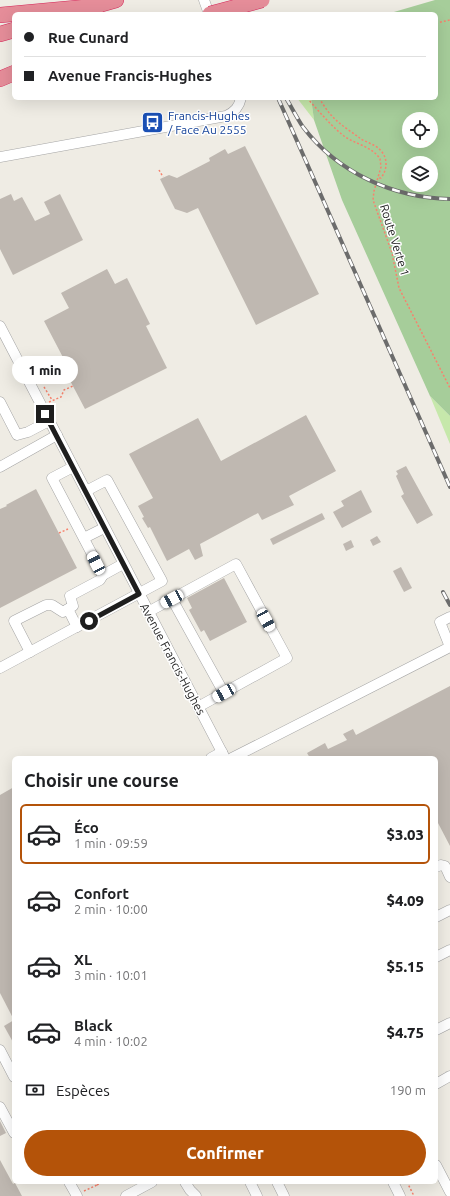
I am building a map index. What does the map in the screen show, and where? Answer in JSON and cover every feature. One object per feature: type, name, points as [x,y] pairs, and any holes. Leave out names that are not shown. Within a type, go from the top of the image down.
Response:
[{"type":"highway","points":[[76,12],[116,0]]},
{"type":"highway","points":[[217,12],[262,0]]},
{"type":"highway","points":[[33,12],[98,6]]},
{"type":"highway","points":[[0,15],[12,14]]},
{"type":"highway","points":[[0,34],[12,31]]},
{"type":"highway","points":[[0,70],[12,67]]},
{"type":"highway","points":[[0,79],[12,74]]},
{"type":"street","points":[[204,0],[209,12]]},
{"type":"street","points":[[0,157],[223,117],[235,111],[239,106],[240,100]]},
{"type":"street","name":"Avenue Francis-Hughes","points":[[0,326],[223,755]]},
{"type":"street","points":[[0,402],[18,435],[28,432],[49,421]]},
{"type":"street","points":[[0,467],[57,435]]},
{"type":"street","points":[[73,467],[52,478],[103,575]]},
{"type":"street","points":[[0,668],[162,581],[107,480],[86,491]]},
{"type":"street","points":[[84,538],[104,528]]},
{"type":"street","points":[[30,652],[14,621],[46,605],[52,605],[63,612],[68,610],[73,606],[70,596],[100,580],[103,575],[123,564]]},
{"type":"street","points":[[148,612],[236,564],[287,658],[198,707]]},
{"type":"street","points":[[172,599],[224,693]]},
{"type":"street","points":[[68,610],[77,627]]},
{"type":"street","points":[[236,756],[450,647],[440,622],[450,617]]},
{"type":"street","points":[[438,866],[441,864],[445,866],[450,877]]},
{"type":"street","points":[[438,916],[450,910]]},
{"type":"street","points":[[438,956],[450,950]]},
{"type":"street","points":[[438,1029],[450,1023]]},
{"type":"street","points":[[0,1050],[12,1073]]},
{"type":"street","points":[[438,1083],[450,1076]]},
{"type":"street","points":[[0,1107],[12,1129]]},
{"type":"street","points":[[438,1169],[450,1192]]},
{"type":"street","points":[[70,1184],[77,1196]]},
{"type":"street","points":[[126,1196],[148,1184]]},
{"type":"street","points":[[186,1184],[196,1196]]},
{"type":"street","points":[[251,1184],[257,1196]]},
{"type":"street","points":[[278,1184],[284,1196]]},
{"type":"street","points":[[393,1184],[400,1196]]},
{"type":"path","points":[[438,23],[450,20]]},
{"type":"path","name":"Route Verte 1","points":[[309,100],[342,134],[372,151],[379,157],[381,164],[374,194],[374,204],[390,248],[399,288],[450,388]]},
{"type":"path","points":[[320,100],[332,116],[359,137],[382,152],[385,157],[386,166],[383,176],[378,178]]},
{"type":"path","points":[[159,170],[163,177]]},
{"type":"path","points":[[48,402],[61,397],[64,390],[73,386]]},
{"type":"path","points":[[44,387],[52,400]]},
{"type":"path","points":[[59,533],[72,527]]},
{"type":"path","points":[[87,1190],[96,1184]]},
{"type":"path","points":[[408,1184],[414,1196]]},
{"type":"green space","points":[[435,0],[450,0],[450,416],[430,396],[342,200],[314,120],[311,100],[438,100],[438,12],[394,12]]},
{"type":"green space","points":[[299,100],[311,100],[314,120]]},
{"type":"green space","points":[[430,396],[450,416],[450,444]]},
{"type":"building","points":[[245,146],[319,294],[256,325],[198,208],[187,213],[175,209],[160,179],[169,175],[177,178],[210,161],[209,158],[225,149],[228,154]]},
{"type":"building","points":[[11,194],[14,201],[22,197],[35,221],[50,214],[44,202],[60,194],[83,240],[13,275],[0,249],[0,199]]},
{"type":"building","points":[[107,269],[115,284],[127,278],[150,324],[146,326],[167,368],[85,409],[64,369],[68,367],[44,321],[69,308],[61,293]]},
{"type":"building","points":[[306,415],[336,471],[289,496],[294,505],[262,520],[258,513],[200,544],[203,556],[195,560],[189,549],[167,561],[150,527],[148,528],[142,518],[144,517],[138,506],[153,498],[129,454],[198,418],[221,461]]},
{"type":"building","points":[[406,466],[433,515],[417,524],[401,496],[404,494],[396,476],[398,474],[396,471]]},
{"type":"building","points":[[36,489],[77,568],[0,608],[0,509]]},
{"type":"building","points":[[361,490],[372,512],[342,528],[333,512],[344,506],[341,501]]},
{"type":"building","points":[[322,513],[325,519],[273,545],[270,539]]},
{"type":"building","points":[[377,536],[381,542],[373,546],[370,540]]},
{"type":"building","points":[[351,540],[354,547],[346,551],[343,544]]},
{"type":"building","points":[[401,567],[412,588],[404,592],[393,571]]},
{"type":"building","points":[[224,578],[247,622],[210,641],[204,630],[201,632],[189,610],[192,608],[187,598]]},
{"type":"building","points":[[450,686],[450,846],[438,823],[438,756],[309,756],[307,753],[325,743],[328,749],[347,740],[343,734],[353,729],[356,735]]},
{"type":"building","points":[[12,788],[12,1016],[0,993],[0,795]]},
{"type":"building","points":[[12,1021],[12,1040],[4,1026]]},
{"type":"building","points":[[0,1121],[6,1133],[0,1136]]},
{"type":"building","points":[[0,1160],[12,1184],[16,1184],[22,1196],[0,1196]]},
{"type":"railway","points":[[241,0],[247,12]]},
{"type":"railway","points":[[279,100],[450,487]]},
{"type":"railway","points":[[287,100],[303,127],[317,143],[333,158],[350,170],[388,188],[408,194],[429,198],[450,199]]},
{"type":"railway","points":[[443,592],[450,605]]},
{"type":"place","name":"Francis-Hughes / Face Au 2555","points":[[152,122]]},
{"type":"route","points":[[45,414],[139,594],[89,621]]}]
